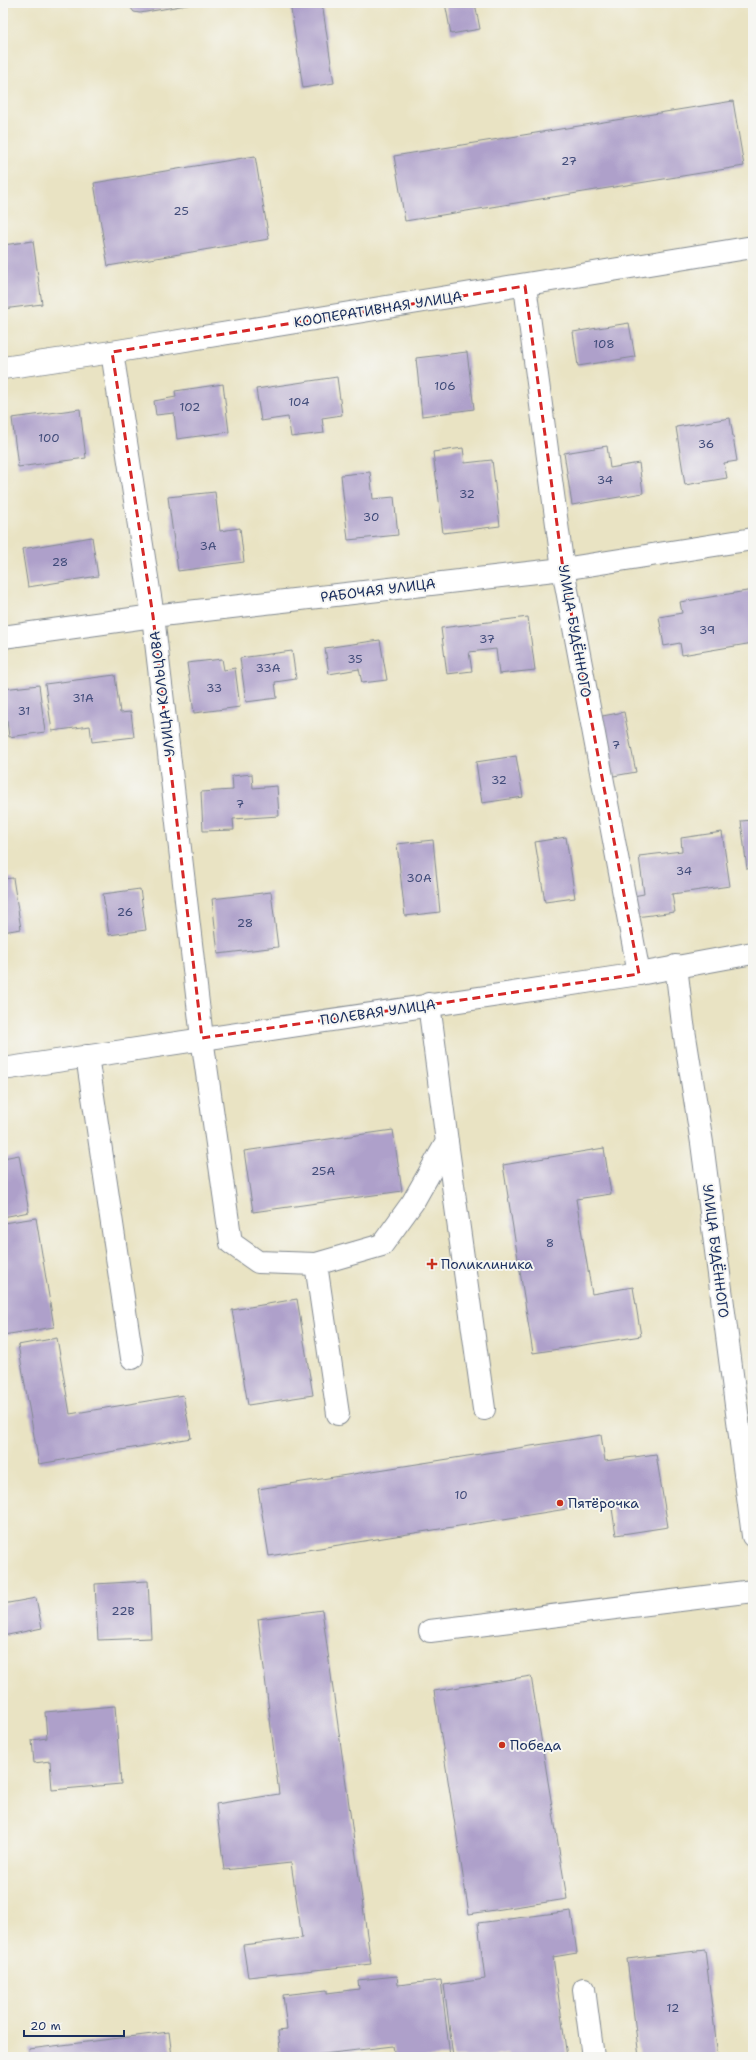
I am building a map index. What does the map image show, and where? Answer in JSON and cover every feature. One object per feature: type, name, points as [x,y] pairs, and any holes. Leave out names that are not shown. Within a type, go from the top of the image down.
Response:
[{"type":"street","name":"КООПЕРАТИВНАЯ УЛИЦА","points":[[3,368],[525,286],[753,247]]},
{"type":"street","name":"УЛИЦА БУДЁННОГО","points":[[525,286],[563,569],[639,974]]},
{"type":"street","name":"УЛИЦА КОЛЬЦОВА","points":[[112,352],[153,616],[202,1038],[231,1243],[258,1262],[316,1264],[382,1245],[414,1202],[447,1142]]},
{"type":"street","name":"РАБОЧАЯ УЛИЦА","points":[[3,637],[153,616],[563,569],[753,539]]},
{"type":"street","name":"ПОЛЕВАЯ УЛИЦА","points":[[3,1069],[429,1004],[639,974],[753,953]]},
{"type":"street","name":"УЛИЦА БУДЁННОГО","points":[[676,966],[683,1024],[702,1143],[753,1536]]},
{"type":"street","points":[[429,1004],[484,1409]]},
{"type":"street","points":[[87,1056],[132,1358]]},
{"type":"street","points":[[316,1264],[338,1414]]},
{"type":"street","points":[[430,1631],[753,1591]]},
{"type":"street","points":[[584,1989],[593,2057]]},
{"type":"highlighted area","points":[[525,286],[563,569],[639,974],[202,1038],[153,616],[112,352]]},
{"type":"building","points":[[127,3],[198,3],[140,13],[134,12]]},
{"type":"building","points":[[290,3],[322,3],[334,83],[303,88]]},
{"type":"building","points":[[445,3],[475,3],[480,29],[451,34]]},
{"type":"building","points":[[733,101],[744,166],[405,221],[394,156]]},
{"type":"building","points":[[255,156],[269,239],[108,266],[94,183]]},
{"type":"building","points":[[33,241],[42,304],[3,309],[3,245]]},
{"type":"building","points":[[629,323],[635,357],[578,366],[573,332]]},
{"type":"building","points":[[467,352],[474,409],[422,416],[416,358]]},
{"type":"building","points":[[337,377],[342,415],[322,418],[324,433],[291,437],[288,417],[261,421],[256,389]]},
{"type":"building","points":[[223,384],[229,432],[177,439],[174,413],[156,415],[154,401],[176,397],[175,391]]},
{"type":"building","points":[[80,409],[86,458],[18,467],[12,418]]},
{"type":"building","points":[[730,418],[737,461],[724,463],[727,478],[685,485],[676,427]]},
{"type":"building","points":[[607,446],[610,468],[639,463],[643,493],[572,505],[564,453]]},
{"type":"building","points":[[463,448],[465,463],[492,460],[500,526],[443,533],[433,452]]},
{"type":"building","points":[[370,472],[373,499],[394,497],[398,535],[348,540],[341,475]]},
{"type":"building","points":[[215,492],[220,531],[240,528],[244,562],[178,571],[168,497]]},
{"type":"building","points":[[92,537],[98,576],[28,587],[22,549]]},
{"type":"building","points":[[753,590],[753,643],[682,655],[680,643],[664,646],[659,617],[682,613],[680,602]]},
{"type":"building","points":[[528,617],[535,670],[499,674],[496,649],[469,652],[472,671],[447,674],[441,628]]},
{"type":"building","points":[[380,640],[387,680],[362,683],[359,669],[329,674],[325,648]]},
{"type":"building","points":[[292,651],[296,679],[275,682],[277,698],[246,702],[240,658]]},
{"type":"building","points":[[222,659],[224,670],[235,668],[240,707],[194,713],[187,663]]},
{"type":"building","points":[[115,675],[120,713],[131,712],[134,737],[92,742],[90,726],[52,731],[45,684]]},
{"type":"building","points":[[39,685],[45,732],[9,737],[3,689]]},
{"type":"building","points":[[624,712],[636,772],[608,777],[597,717]]},
{"type":"building","points":[[516,756],[523,797],[482,803],[476,762]]},
{"type":"building","points":[[252,774],[253,788],[277,786],[279,816],[233,819],[234,830],[203,831],[201,792],[233,790],[232,776]]},
{"type":"building","points":[[753,820],[753,868],[747,869],[741,821]]},
{"type":"building","points":[[722,832],[730,886],[672,894],[675,912],[636,917],[633,896],[644,894],[639,856],[682,851],[681,838]]},
{"type":"building","points":[[566,837],[575,898],[545,902],[535,842]]},
{"type":"building","points":[[433,840],[440,912],[405,916],[397,844]]},
{"type":"building","points":[[13,878],[21,929],[3,932],[3,879]]},
{"type":"building","points":[[140,889],[146,930],[109,935],[103,894]]},
{"type":"building","points":[[271,892],[278,947],[218,954],[212,899]]},
{"type":"building","points":[[393,1130],[402,1191],[253,1212],[244,1151]]},
{"type":"building","points":[[604,1148],[611,1194],[576,1199],[592,1294],[633,1287],[641,1336],[533,1353],[503,1165]]},
{"type":"building","points":[[19,1155],[29,1212],[3,1217],[3,1158]]},
{"type":"building","points":[[36,1218],[54,1327],[3,1335],[3,1223]]},
{"type":"building","points":[[297,1299],[313,1395],[248,1405],[232,1310]]},
{"type":"building","points":[[57,1338],[70,1414],[183,1395],[191,1438],[39,1464],[18,1345]]},
{"type":"building","points":[[601,1435],[605,1461],[656,1454],[668,1527],[616,1535],[611,1502],[269,1556],[258,1489]]},
{"type":"building","points":[[148,1581],[151,1638],[98,1640],[95,1584]]},
{"type":"building","points":[[36,1598],[42,1628],[3,1636],[3,1604]]},
{"type":"building","points":[[322,1610],[371,1964],[248,1977],[243,1945],[302,1938],[291,1863],[224,1870],[216,1804],[279,1794],[258,1619]]},
{"type":"building","points":[[531,1676],[567,1899],[469,1914],[434,1691]]},
{"type":"building","points":[[115,1706],[121,1784],[52,1790],[50,1761],[34,1763],[32,1740],[47,1738],[45,1712]]},
{"type":"building","points":[[571,1911],[577,1953],[553,1957],[567,2057],[509,2057],[509,2054],[484,2057],[453,2057],[444,1985],[485,1979],[478,1923]]},
{"type":"building","points":[[705,1950],[718,2057],[639,2057],[627,1959]]},
{"type":"building","points":[[397,1976],[398,1985],[441,1980],[450,2057],[395,2057],[393,2046],[297,2057],[281,2057],[278,2031],[287,2030],[283,1995],[327,1990],[327,1993],[359,1989],[358,1980]]},
{"type":"building","points":[[169,2032],[172,2057],[30,2057],[29,2049]]},
{"type":"place","name":"Поликлиника","points":[[432,1264]]},
{"type":"place","name":"Пятёрочка","points":[[560,1503]]},
{"type":"place","name":"Победа","points":[[502,1745]]}]
